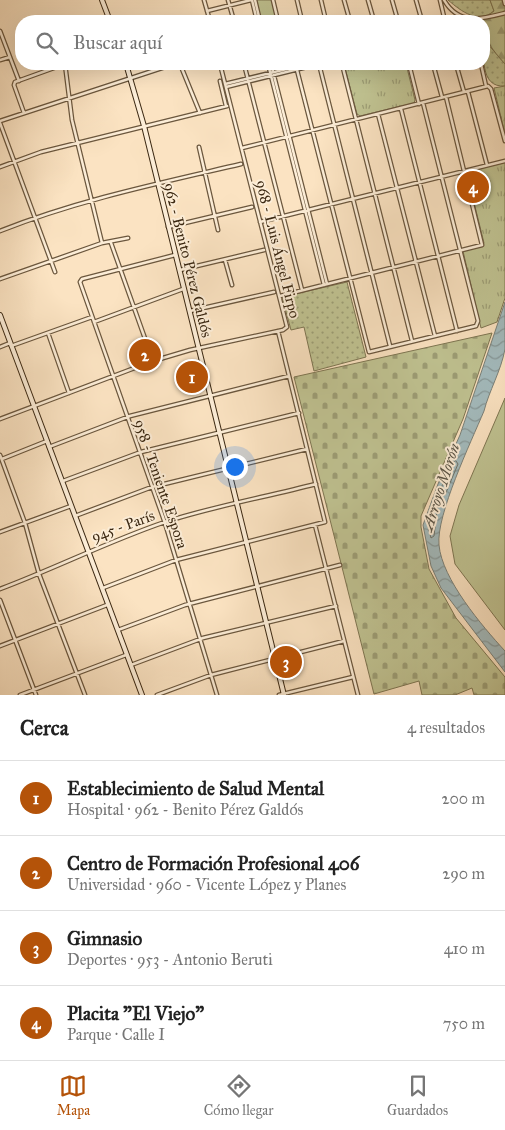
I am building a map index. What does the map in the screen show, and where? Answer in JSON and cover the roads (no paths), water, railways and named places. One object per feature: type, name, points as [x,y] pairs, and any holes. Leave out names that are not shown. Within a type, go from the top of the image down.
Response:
[{"type":"main road","points":[[102,0],[108,15]]},
{"type":"main road","name":"962 - Benito Pérez Galdós","points":[[128,70],[144,126],[284,694]]},
{"type":"main road","points":[[0,315],[142,695]]},
{"type":"street","points":[[204,0],[208,15]]},
{"type":"street","points":[[228,0],[232,15]]},
{"type":"street","points":[[207,11],[253,0],[257,15]]},
{"type":"street","points":[[273,0],[277,15]]},
{"type":"street","points":[[297,0],[301,15]]},
{"type":"street","points":[[321,0],[325,15]]},
{"type":"street","points":[[344,0],[348,15]]},
{"type":"street","points":[[368,0],[372,15]]},
{"type":"street","points":[[392,0],[396,15]]},
{"type":"street","points":[[416,0],[420,15]]},
{"type":"street","points":[[440,0],[444,15]]},
{"type":"street","points":[[444,0],[461,15]]},
{"type":"street","points":[[504,0],[505,4]]},
{"type":"street","points":[[490,16],[505,13]]},
{"type":"street","points":[[0,31],[18,81]]},
{"type":"street","points":[[0,60],[10,57]]},
{"type":"street","points":[[24,113],[14,85],[18,81],[48,70]]},
{"type":"street","points":[[66,70],[78,143],[102,243]]},
{"type":"street","points":[[55,272],[0,122],[157,70]]},
{"type":"street","points":[[182,70],[200,113]]},
{"type":"street","name":"968 - Luis Ángel Firpo","points":[[222,70],[287,324],[284,330],[278,331],[325,522],[315,525]]},
{"type":"street","points":[[245,70],[302,290]]},
{"type":"street","points":[[271,70],[326,284]]},
{"type":"street","points":[[226,86],[297,70],[369,352],[435,336],[478,323],[462,250],[423,103]]},
{"type":"street","points":[[320,70],[390,347]]},
{"type":"street","points":[[344,70],[412,341]]},
{"type":"street","points":[[410,70],[419,104]]},
{"type":"street","points":[[280,296],[482,245],[464,171],[435,70]]},
{"type":"street","points":[[458,70],[464,92]]},
{"type":"street","points":[[482,70],[486,86],[491,89],[505,141]]},
{"type":"street","points":[[0,167],[37,153],[227,106],[220,81]]},
{"type":"street","points":[[242,148],[486,86]]},
{"type":"street","points":[[468,91],[487,165]]},
{"type":"street","points":[[401,109],[457,330]]},
{"type":"street","points":[[378,114],[435,336]]},
{"type":"street","points":[[199,148],[218,230]]},
{"type":"street","points":[[260,222],[505,161]]},
{"type":"street","points":[[0,231],[36,217],[91,200],[241,164]]},
{"type":"street","points":[[168,227],[252,207]]},
{"type":"street","points":[[0,278],[102,243],[111,243],[128,238]]},
{"type":"street","points":[[111,243],[119,270],[153,361]]},
{"type":"street","points":[[179,270],[264,250]]},
{"type":"street","points":[[119,270],[175,255]]},
{"type":"street","points":[[225,260],[232,285]]},
{"type":"street","name":"958 - Teniente Espora","points":[[119,270],[82,279],[80,282],[138,453],[165,522],[217,695]]},
{"type":"street","points":[[94,322],[184,289]]},
{"type":"street","points":[[189,311],[274,292]]},
{"type":"street","points":[[0,347],[48,333],[92,317]]},
{"type":"street","points":[[0,419],[153,361],[278,331]]},
{"type":"street","points":[[48,333],[70,393]]},
{"type":"street","points":[[50,447],[126,418],[290,376]]},
{"type":"street","points":[[62,482],[138,453],[298,413]]},
{"type":"street","points":[[1,459],[47,441]]},
{"type":"street","points":[[76,516],[152,487],[308,449]]},
{"type":"street","points":[[0,455],[26,523],[40,574],[85,695]]},
{"type":"street","name":"945 - París","points":[[0,589],[40,574],[88,551],[165,522],[316,484]]},
{"type":"street","points":[[0,532],[72,506]]},
{"type":"street","points":[[103,588],[176,560],[315,525],[358,695]]},
{"type":"street","points":[[118,630],[189,604],[340,566]]},
{"type":"street","points":[[0,600],[36,695]]},
{"type":"street","points":[[0,646],[109,604]]},
{"type":"street","points":[[131,665],[199,639],[336,606]]},
{"type":"street","points":[[157,695],[210,675],[344,641]]},
{"type":"street","points":[[20,695],[127,654]]},
{"type":"street","points":[[279,695],[353,677]]},
{"type":"water","name":"Arroyo Morón","points":[[505,302],[505,349],[503,357],[484,411],[448,498],[443,516],[439,545],[447,572],[455,587],[485,629],[505,651],[505,672],[441,588],[431,566],[423,525],[438,484],[460,435]]},
{"type":"place","name":"Placita \"El Viejo\"","points":[[473,187]]},
{"type":"place","name":"Centro de Formación Profesional 406","points":[[145,355]]},
{"type":"place","name":"Establecimiento de Salud Mental","points":[[192,377]]},
{"type":"place","name":"Gimnasio","points":[[286,662]]}]
